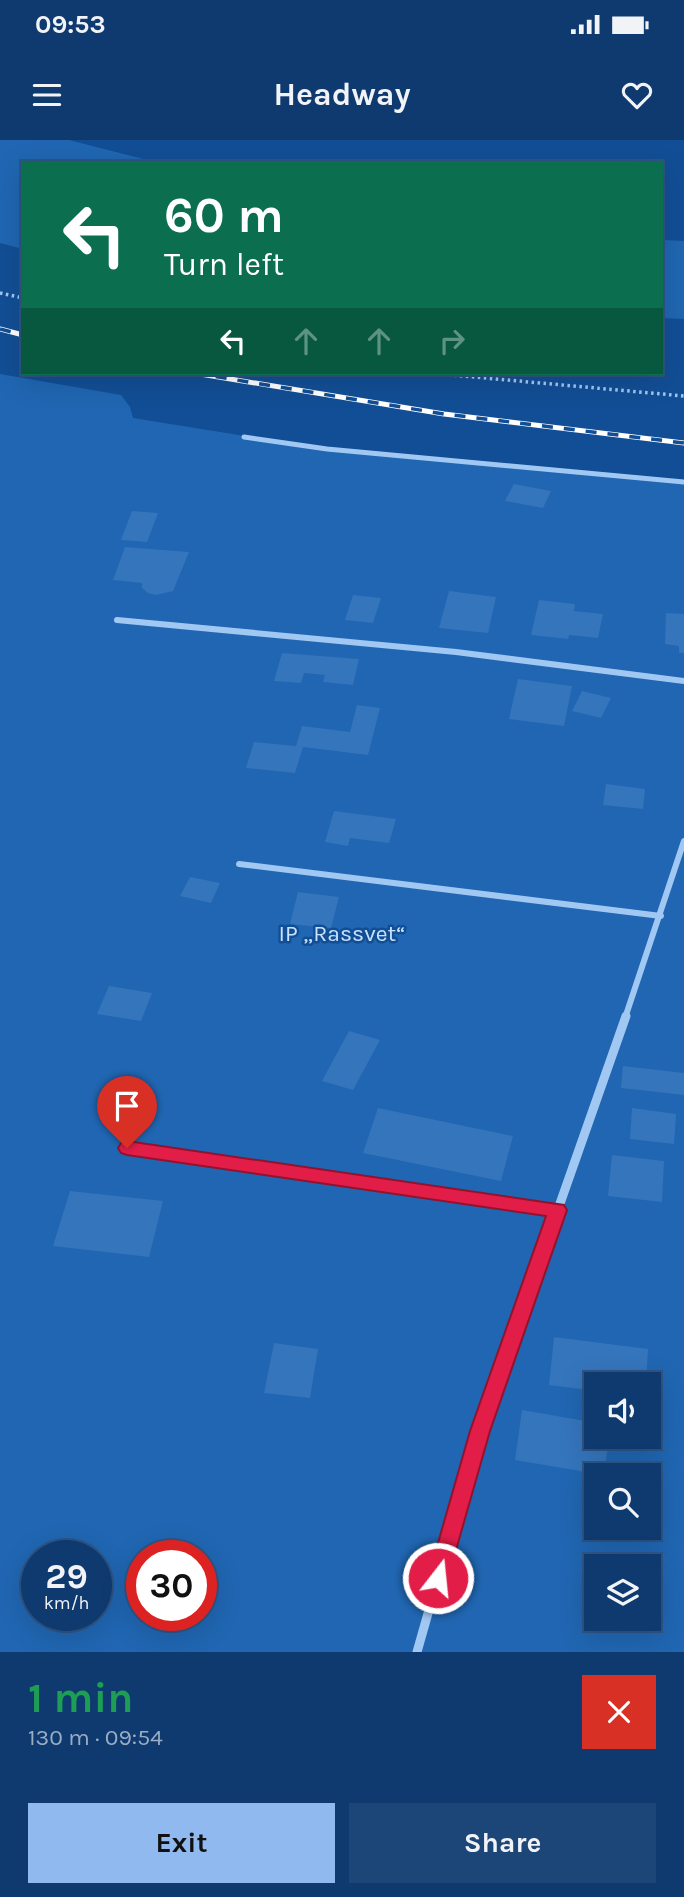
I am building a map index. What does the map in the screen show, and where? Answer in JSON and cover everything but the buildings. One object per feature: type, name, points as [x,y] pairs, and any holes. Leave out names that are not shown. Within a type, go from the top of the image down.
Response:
[{"type":"street","points":[[244,438],[327,449],[684,482]]},
{"type":"street","points":[[117,620],[456,652],[684,681]]},
{"type":"street","points":[[417,1652],[480,1431],[661,916],[684,841]]},
{"type":"street","points":[[239,864],[661,916]]},
{"type":"street","points":[[127,1148],[558,1210]]},
{"type":"path","points":[[0,293],[21,298]]},
{"type":"path","points":[[452,375],[684,396]]},
{"type":"green space","points":[[0,140],[69,140],[151,161],[21,161],[21,248],[0,243]]},
{"type":"green space","points":[[663,240],[684,241],[684,319],[663,318]]},
{"type":"green space","name":"IP „Rassvet“","points":[[0,374],[121,395],[130,407],[133,418],[327,449],[684,482],[684,1652],[0,1652]]},
{"type":"railway","points":[[0,329],[21,334]]},
{"type":"railway","points":[[206,375],[444,414],[684,443]]},
{"type":"route","points":[[127,1148],[558,1210],[480,1431],[438,1578]]}]
